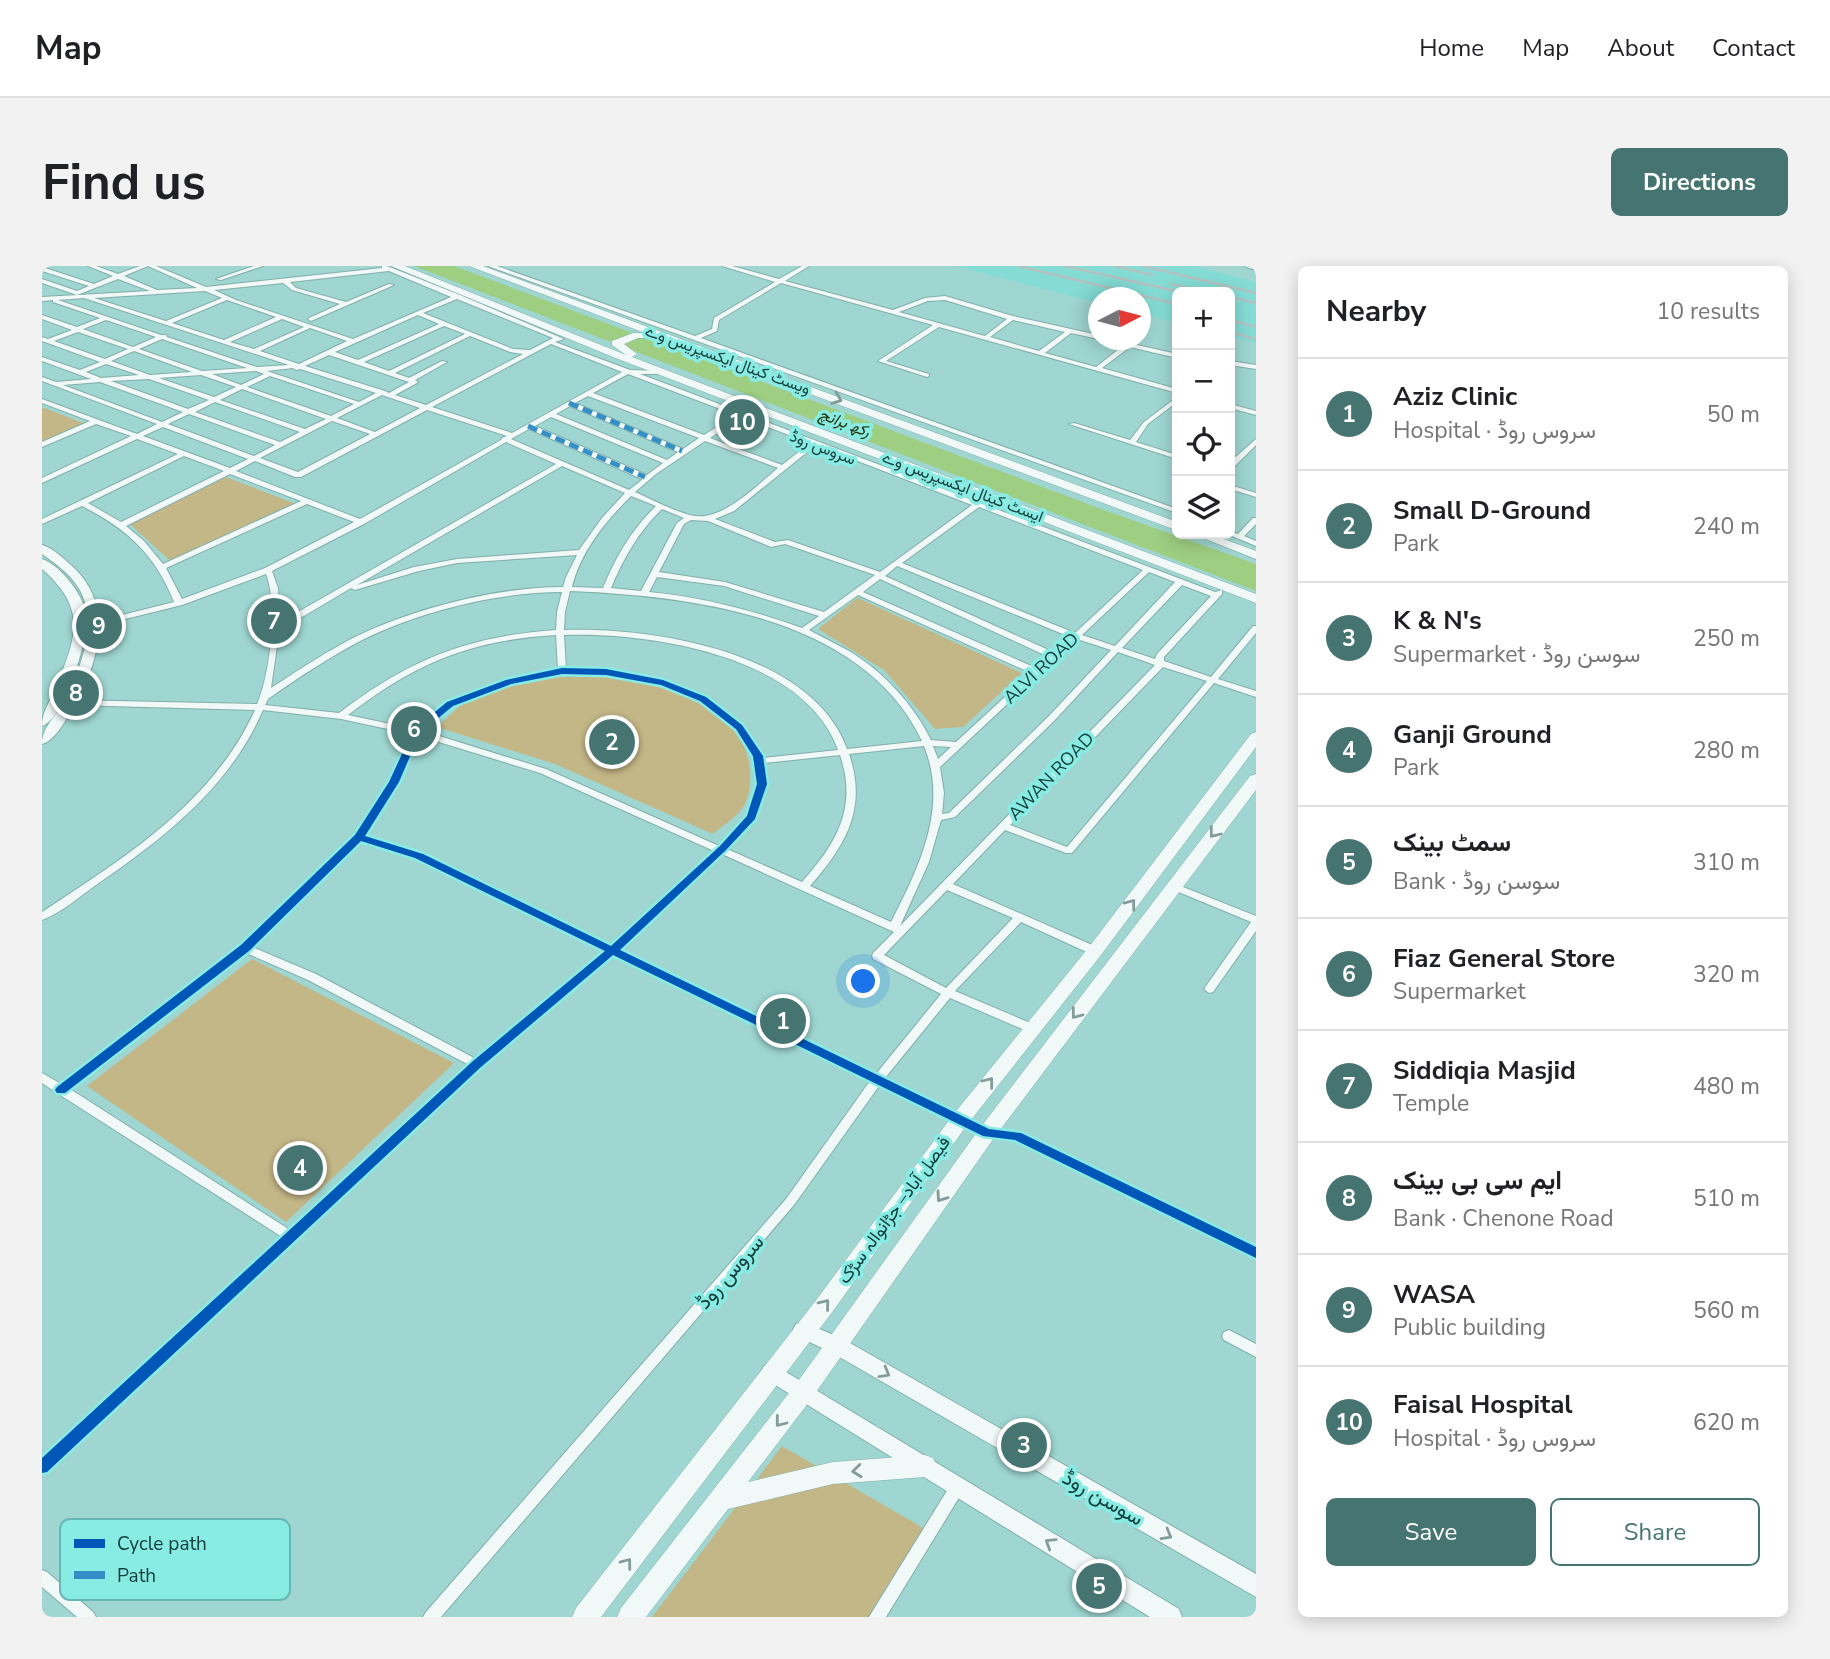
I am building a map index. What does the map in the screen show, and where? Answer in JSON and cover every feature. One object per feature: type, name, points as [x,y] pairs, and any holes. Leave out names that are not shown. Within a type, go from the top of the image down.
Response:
[{"type":"main road","name":"ویسٹ کینال ایکسپریس وے","points":[[474,266],[957,445],[1172,521]]},
{"type":"main road","name":"ایسٹ کینال ایکسپریس وے","points":[[393,268],[1256,599]]},
{"type":"main road","points":[[545,292],[626,327],[632,333]]},
{"type":"main road","points":[[502,308],[593,339],[610,341],[632,333],[652,336],[769,374]]},
{"type":"main road","points":[[610,341],[720,393]]},
{"type":"main road","points":[[927,473],[1154,570],[1256,606]]},
{"type":"main road","points":[[1213,539],[1256,555]]},
{"type":"main road","points":[[1233,539],[1256,546]]},
{"type":"main road","name":"فیصل آباد– جڑانوالہ سڑک","points":[[585,1617],[803,1330],[825,1306],[960,1120],[1095,951],[1256,737]]},
{"type":"main road","name":"فیصل آباد– جڑانوالہ سڑک","points":[[630,1617],[804,1391],[987,1133],[1256,779]]},
{"type":"main road","points":[[720,1500],[833,1473],[925,1466]]},
{"type":"street","points":[[91,266],[156,290]]},
{"type":"street","points":[[79,295],[145,266]]},
{"type":"street","points":[[151,266],[227,298],[282,317],[311,323],[354,341]]},
{"type":"street","points":[[219,279],[260,266]]},
{"type":"street","points":[[382,266],[393,268],[559,338],[585,350],[586,357]]},
{"type":"street","points":[[491,266],[1172,509]]},
{"type":"street","points":[[725,266],[1172,390]]},
{"type":"street","points":[[695,338],[715,330],[716,319],[806,266]]},
{"type":"street","points":[[1248,266],[1256,268]]},
{"type":"street","points":[[47,298],[203,289],[393,268]]},
{"type":"street","points":[[42,269],[95,286]]},
{"type":"street","points":[[42,281],[297,367],[427,407],[508,437],[690,518],[709,519],[774,545],[785,542],[880,575],[1054,656]]},
{"type":"street","points":[[285,281],[294,289],[346,304]]},
{"type":"street","points":[[253,352],[346,304],[391,285]]},
{"type":"street","points":[[42,481],[242,387],[297,367],[458,296]]},
{"type":"street","points":[[42,307],[47,298]]},
{"type":"street","points":[[47,298],[359,404]]},
{"type":"street","points":[[167,323],[227,298]]},
{"type":"street","points":[[894,312],[939,298],[1012,318],[1088,334]]},
{"type":"street","points":[[417,313],[512,351],[532,352]]},
{"type":"street","points":[[42,317],[375,434]]},
{"type":"street","points":[[224,342],[282,317]]},
{"type":"street","points":[[44,341],[107,318]]},
{"type":"street","points":[[987,337],[1012,318]]},
{"type":"street","points":[[358,362],[444,324]]},
{"type":"street","points":[[927,375],[881,361],[939,324]]},
{"type":"street","points":[[42,388],[182,328]]},
{"type":"street","points":[[1042,352],[1071,330]]},
{"type":"street","points":[[390,373],[470,334]]},
{"type":"street","points":[[42,379],[298,475],[559,338]]},
{"type":"street","points":[[44,341],[155,377],[306,432]]},
{"type":"street","points":[[550,342],[586,357]]},
{"type":"street","points":[[1098,368],[1122,350]]},
{"type":"street","points":[[1151,350],[1172,355]]},
{"type":"street","points":[[121,525],[359,404],[415,382],[328,352]]},
{"type":"street","name":"سروس روڈ","points":[[586,357],[1180,582],[1218,593]]},
{"type":"street","points":[[622,357],[628,364],[626,372]]},
{"type":"street","points":[[42,359],[281,445]]},
{"type":"street","points":[[410,380],[444,362]]},
{"type":"street","points":[[1235,364],[1256,367]]},
{"type":"street","points":[[53,384],[297,367]]},
{"type":"street","points":[[82,628],[179,603],[268,570],[360,522],[626,372],[660,372]]},
{"type":"street","points":[[587,393],[702,440],[783,468]]},
{"type":"street","points":[[42,401],[360,522]]},
{"type":"street","points":[[1132,443],[1146,423],[1172,402]]},
{"type":"street","points":[[569,403],[682,451]]},
{"type":"street","points":[[1235,407],[1256,413]]},
{"type":"street","points":[[550,414],[666,463]]},
{"type":"street","points":[[562,671],[560,633],[567,589],[583,552],[628,492],[645,477],[740,416]]},
{"type":"street","points":[[42,445],[96,421]]},
{"type":"street","points":[[1072,424],[1172,455]]},
{"type":"street","points":[[528,426],[645,477]]},
{"type":"street","points":[[1235,461],[1256,441]]},
{"type":"street","points":[[709,519],[731,509],[813,443]]},
{"type":"street","points":[[42,522],[184,454]]},
{"type":"street","points":[[276,624],[341,592],[562,463]]},
{"type":"street","points":[[1235,489],[1256,495]]},
{"type":"street","points":[[163,567],[307,501]]},
{"type":"street","points":[[82,503],[133,533],[169,574],[179,603]]},
{"type":"street","points":[[606,591],[625,552],[649,515],[661,505]]},
{"type":"street","points":[[803,631],[977,505]]},
{"type":"street","points":[[644,593],[681,523],[690,518]]},
{"type":"street","points":[[1239,537],[1256,520]]},
{"type":"street","points":[[1235,535],[1256,546]]},
{"type":"street","points":[[42,548],[78,577],[87,590],[96,624],[71,702],[42,740]]},
{"type":"street","points":[[341,592],[457,561],[583,552]]},
{"type":"street","points":[[42,564],[67,587],[76,601],[82,628],[56,703],[42,722]]},
{"type":"street","points":[[898,564],[1076,636],[1256,694]]},
{"type":"street","points":[[42,917],[116,867],[194,801],[223,772],[242,746],[265,697],[276,624],[273,578],[268,570]]},
{"type":"street","name":"ALVI ROAD","points":[[935,767],[1076,636],[1154,570]]},
{"type":"street","points":[[654,574],[725,584],[825,615]]},
{"type":"street","points":[[936,818],[952,815],[1117,650],[1180,582]]},
{"type":"street","points":[[71,702],[259,707],[341,716],[416,732],[543,771],[723,848],[898,929],[934,833],[939,791],[930,743],[898,694],[855,657],[803,631],[752,614],[644,593],[567,589],[491,598],[427,612],[374,631],[351,642],[265,697]]},
{"type":"street","points":[[857,592],[1037,672]]},
{"type":"street","name":"AWAN ROAD","points":[[949,991],[930,985],[877,958],[898,929],[946,885],[1161,663],[1160,656],[1218,593]]},
{"type":"street","points":[[1002,826],[1069,851],[1256,628]]},
{"type":"street","points":[[341,716],[370,693],[454,650],[495,641],[560,633],[613,633],[663,639],[762,668],[802,692],[831,720],[846,752],[853,786],[845,829],[830,855],[804,886]]},
{"type":"street","points":[[42,1468],[477,1063],[613,950],[723,848],[752,817],[762,784],[759,761],[739,727],[704,699],[663,683],[606,672],[562,671],[509,682],[450,704],[416,732],[394,782],[359,837],[244,948],[61,1090]]},
{"type":"street","points":[[759,761],[930,743],[958,746]]},
{"type":"street","points":[[359,837],[419,856],[987,1133],[1017,1136],[1256,1253]]},
{"type":"street","points":[[946,885],[1095,951]]},
{"type":"street","points":[[1174,886],[1256,921],[1209,989]]},
{"type":"street","name":"سروس روڈ","points":[[431,1617],[790,1202],[877,1080],[949,991],[1018,918]]},
{"type":"street","points":[[244,948],[312,977],[477,1063]]},
{"type":"street","points":[[949,991],[1031,1028]]},
{"type":"street","points":[[42,1077],[291,1237]]},
{"type":"street","name":"سوسن روڈ","points":[[803,1330],[836,1345],[1256,1586]]},
{"type":"street","points":[[1229,1336],[1256,1351]]},
{"type":"street","points":[[771,1372],[1171,1617]]},
{"type":"street","points":[[877,1617],[958,1486]]},
{"type":"street","points":[[42,1577],[60,1593]]},
{"type":"street","points":[[68,1600],[88,1617]]},
{"type":"shaded area","points":[[955,266],[1194,266],[1256,282],[1256,343],[1235,338],[1235,287],[1172,287],[1172,322],[1151,316],[1151,287],[1088,287],[1088,300]]},
{"type":"shaded area","points":[[42,407],[86,424],[42,443]]},
{"type":"shaded area","points":[[226,477],[296,504],[169,560],[130,524]]},
{"type":"shaded area","points":[[857,598],[1022,673],[963,727],[935,729],[884,670],[818,629]]},
{"type":"shaded area","points":[[607,674],[649,684],[695,701],[732,728],[744,746],[750,768],[747,800],[739,812],[713,834],[555,764],[437,727],[462,704],[513,683],[558,675]]},
{"type":"shaded area","points":[[252,959],[454,1063],[286,1222],[87,1086]]},
{"type":"shaded area","points":[[782,1446],[925,1529],[870,1617],[652,1617]]},
{"type":"water","name":"رکھ برانچ","points":[[414,266],[454,266],[1172,534],[1172,539],[1186,539],[1256,564],[1256,591]]},
{"type":"railway","points":[[1018,266],[1172,303]]},
{"type":"railway","points":[[1065,266],[1172,290]]},
{"type":"railway","points":[[1115,266],[1152,275]]},
{"type":"railway","points":[[1143,266],[1256,293]]},
{"type":"railway","points":[[1171,284],[1185,287]]},
{"type":"railway","points":[[1235,298],[1256,303]]},
{"type":"railway","points":[[1235,321],[1256,327]]},
{"type":"railway","points":[[1235,333],[1256,339]]},
{"type":"marked path","points":[[569,403],[682,451]]},
{"type":"marked path","points":[[528,426],[645,477]]},
{"type":"cycle path","points":[[42,1467],[477,1064],[613,950],[723,848],[752,817],[762,784],[758,756],[739,727],[703,699],[663,683],[606,672],[562,671],[509,682],[450,704],[416,732],[394,782],[359,837],[245,948],[61,1090]]},
{"type":"cycle path","points":[[359,837],[419,856],[987,1133],[1017,1136],[1256,1253]]},
{"type":"place","name":"Faisal Hospital","points":[[742,422]]},
{"type":"place","name":"Siddiqia Masjid","points":[[274,621]]},
{"type":"place","name":"WASA","points":[[99,626]]},
{"type":"place","name":"ایم سی بی بینک","points":[[76,693]]},
{"type":"place","name":"Fiaz General Store","points":[[414,729]]},
{"type":"place","name":"Small D-Ground","points":[[612,742]]},
{"type":"place","name":"Aziz Clinic","points":[[783,1021]]},
{"type":"place","name":"Ganji Ground","points":[[300,1168]]},
{"type":"place","name":"K & N's","points":[[1024,1445]]},
{"type":"place","name":"سمٹ بینک","points":[[1099,1586]]}]
